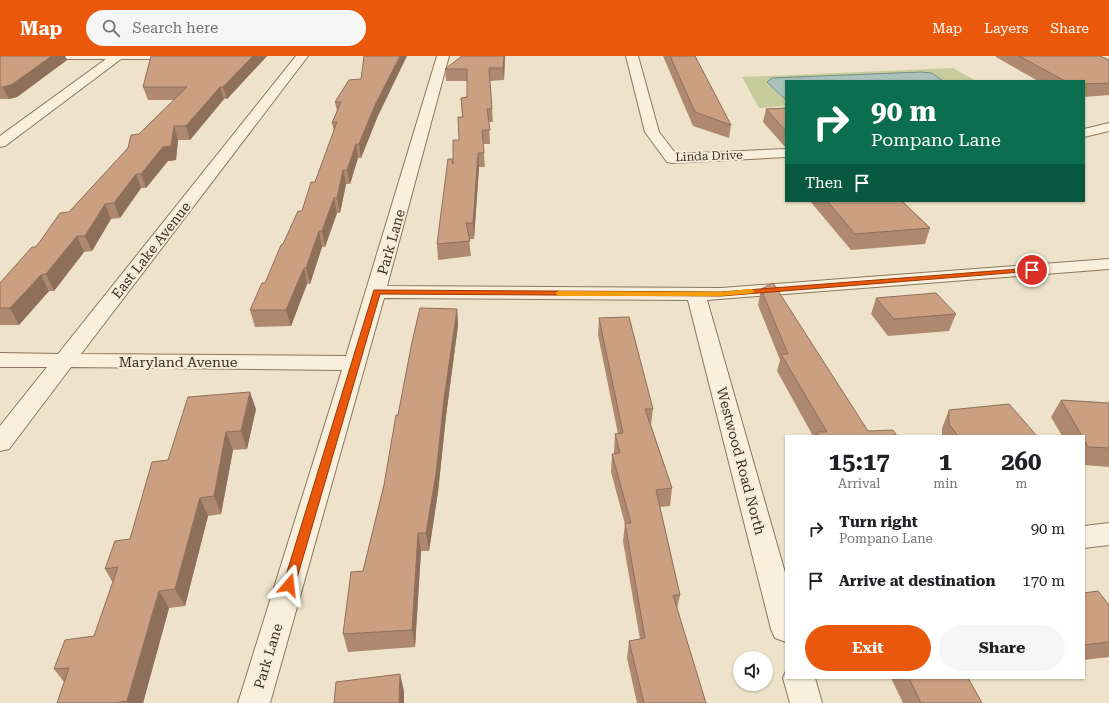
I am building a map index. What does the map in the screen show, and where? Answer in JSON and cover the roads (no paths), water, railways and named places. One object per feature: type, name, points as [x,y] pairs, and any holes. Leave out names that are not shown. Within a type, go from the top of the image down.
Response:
[{"type":"street","points":[[0,56],[169,56]]},
{"type":"street","points":[[0,143],[118,56]]},
{"type":"street","name":"East Lake Avenue","points":[[0,443],[302,56]]},
{"type":"street","name":"Park Lane","points":[[254,703],[356,363],[443,56]]},
{"type":"street","name":"Linda Drive","points":[[632,56],[652,132],[672,159],[785,153]]},
{"type":"street","points":[[1085,133],[1109,127]]},
{"type":"street","points":[[376,292],[721,294],[1109,264]]},
{"type":"street","name":"Westwood Road North","points":[[696,294],[778,569],[785,622]]},
{"type":"street","name":"Maryland Avenue","points":[[0,360],[356,363]]},
{"type":"street","points":[[1085,537],[1109,534]]},
{"type":"street","points":[[799,679],[806,703]]},
{"type":"water","points":[[921,72],[932,73],[942,80],[785,80],[785,99],[767,82],[772,78]]}]
